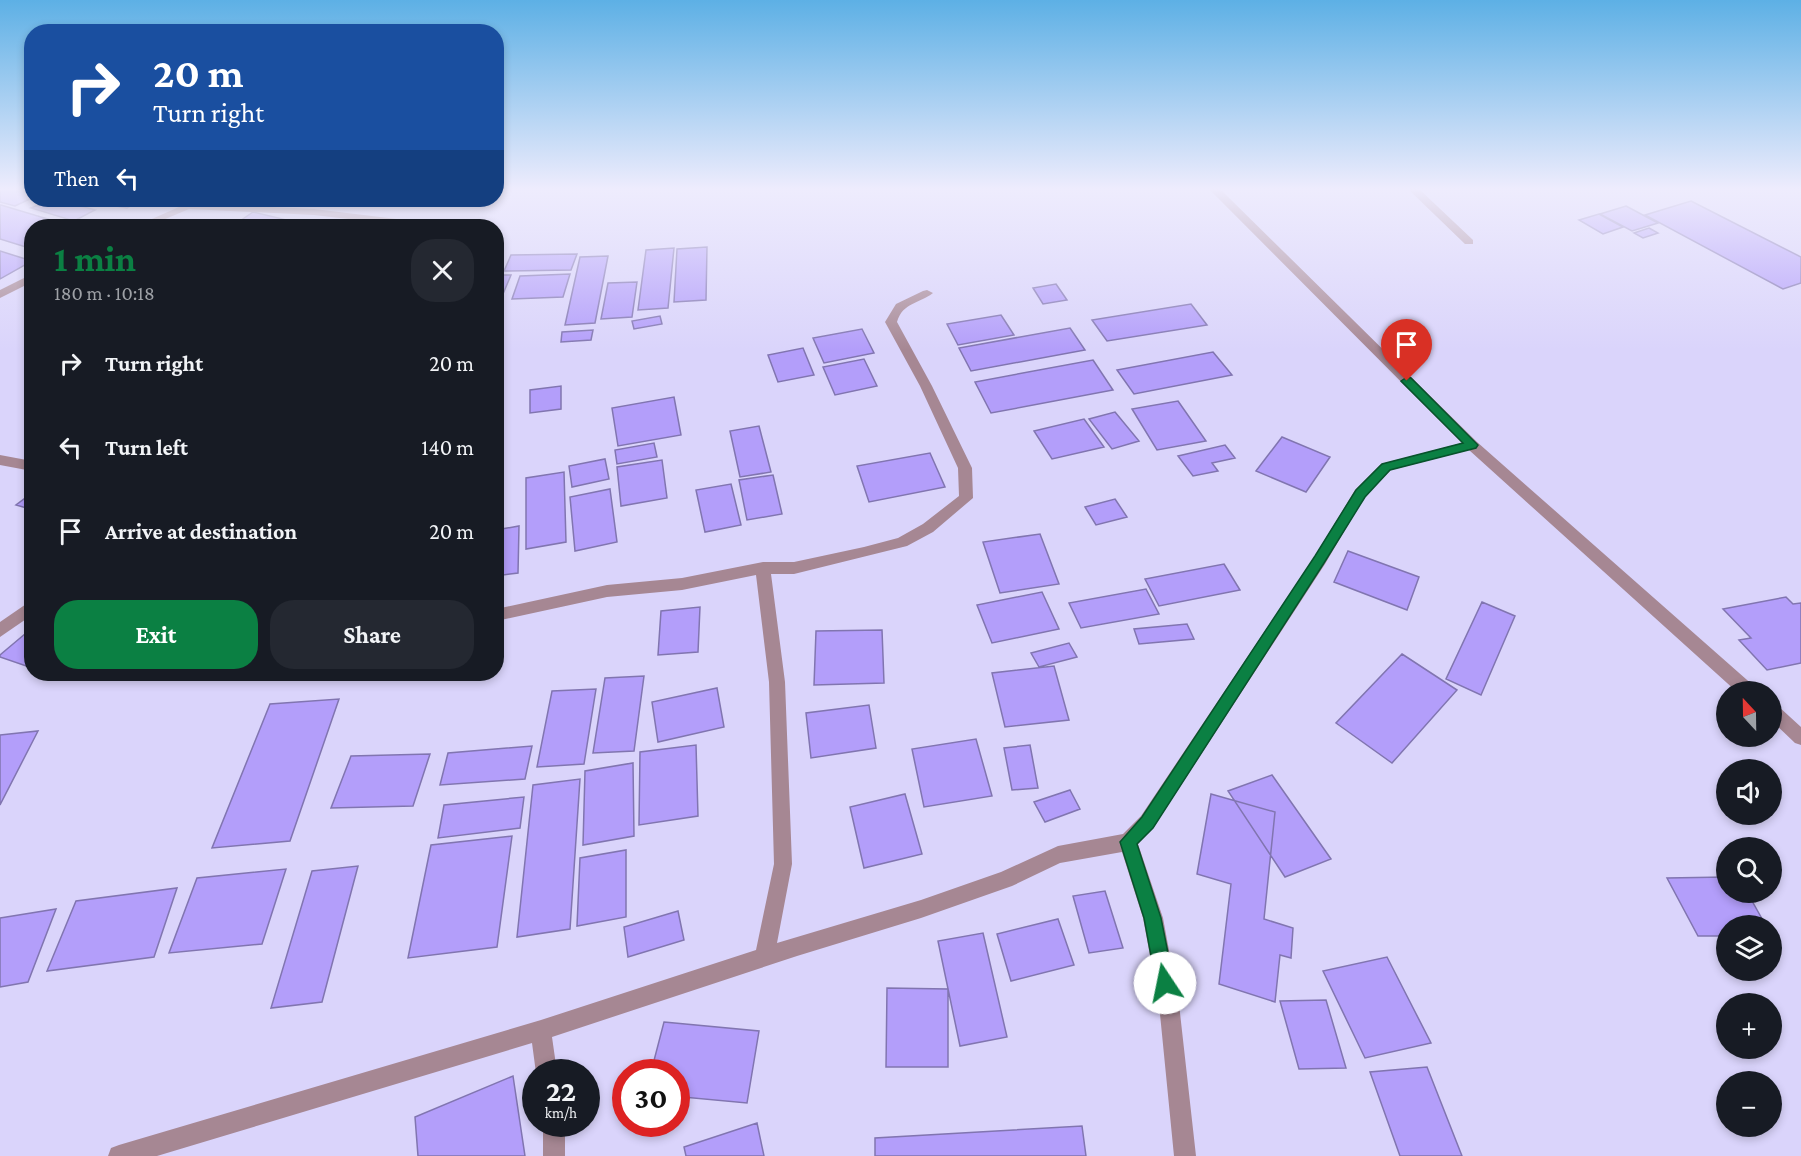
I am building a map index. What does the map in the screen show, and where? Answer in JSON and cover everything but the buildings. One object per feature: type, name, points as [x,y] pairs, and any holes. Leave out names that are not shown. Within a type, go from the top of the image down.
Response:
[{"type":"street","points":[[1267,242],[1472,445],[1737,681]]},
{"type":"street","points":[[0,295],[24,281]]},
{"type":"street","points":[[504,613],[606,591],[681,584],[763,568],[794,568],[902,542],[927,528],[966,498],[964,468],[926,386],[891,322],[894,310],[906,299],[927,293]]},
{"type":"street","points":[[119,1156],[540,1030],[797,946],[921,909],[1005,880],[1058,855],[1128,842],[1148,822],[1314,569],[1360,494],[1386,467],[1472,445]]},
{"type":"street","points":[[0,460],[24,464]]},
{"type":"street","points":[[763,568],[777,682],[783,864],[764,958]]},
{"type":"street","points":[[0,631],[24,612]]},
{"type":"street","points":[[1782,720],[1801,738]]},
{"type":"street","points":[[1128,842],[1152,918],[1169,1004],[1185,1156]]},
{"type":"street","points":[[540,1030],[544,1059]]},
{"type":"street","points":[[554,1137],[554,1156]]},
{"type":"route","points":[[1165,983],[1152,918],[1128,842],[1148,822],[1320,560],[1360,494],[1386,467],[1472,445],[1407,381]]}]
